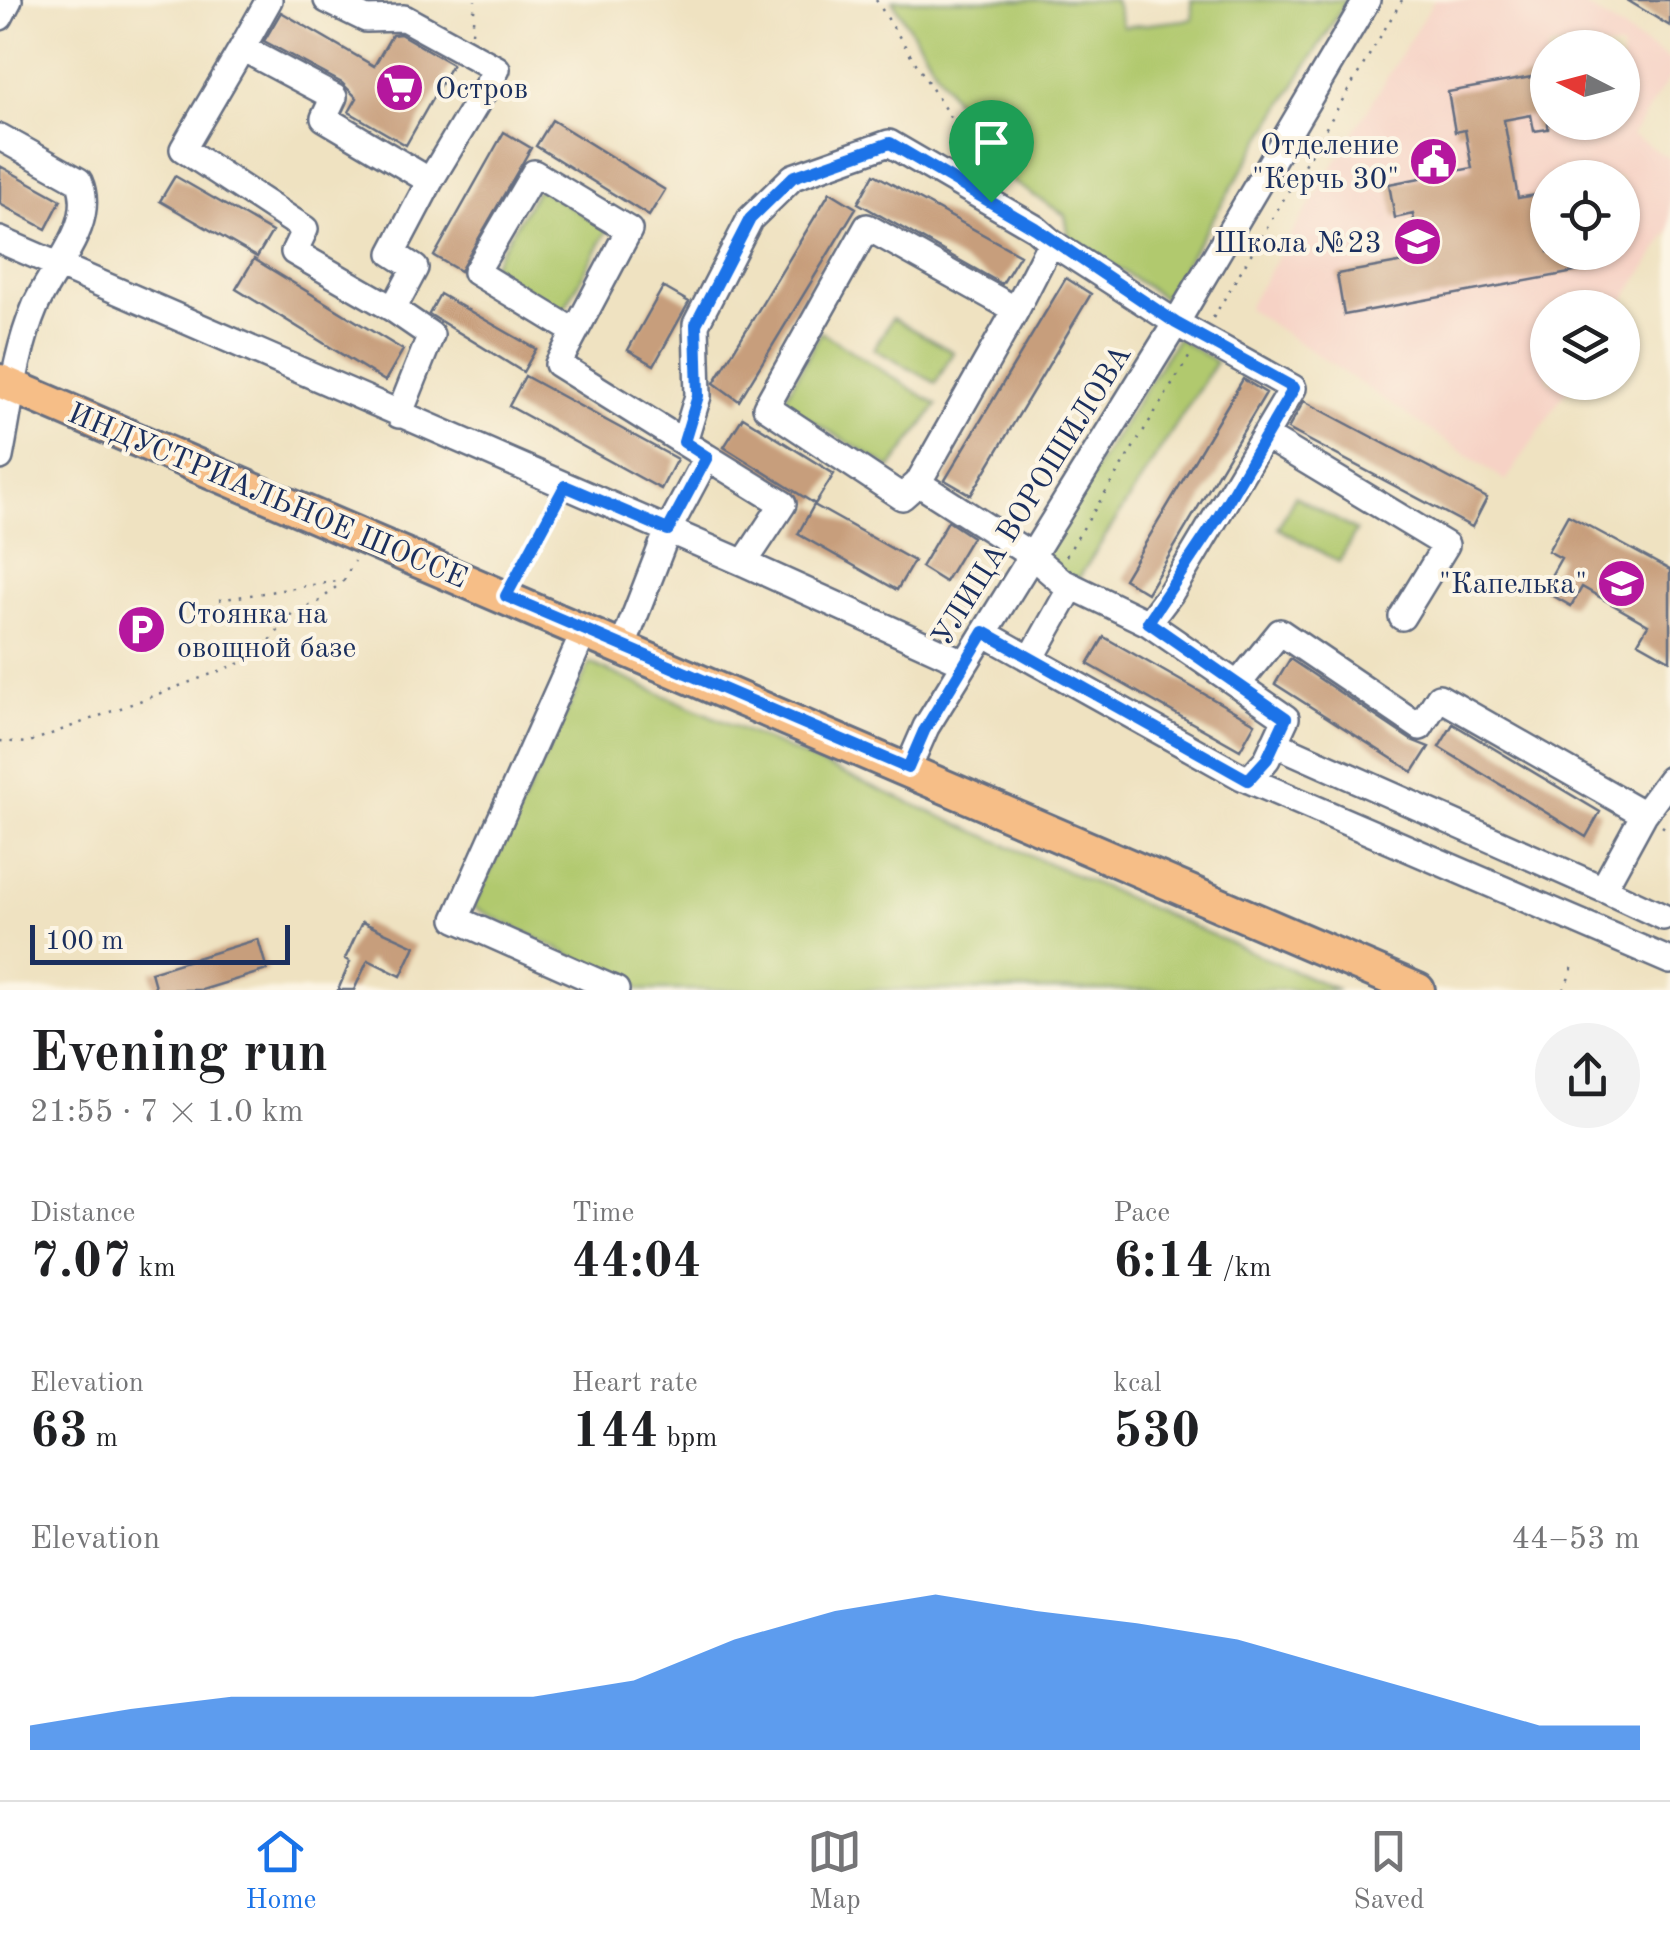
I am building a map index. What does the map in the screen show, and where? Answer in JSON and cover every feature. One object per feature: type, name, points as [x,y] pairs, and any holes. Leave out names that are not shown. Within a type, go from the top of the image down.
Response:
[{"type":"main road","name":"ИНДУСТРИАЛЬНОЕ ШОССЕ","points":[[7,384],[1418,990]]},
{"type":"street","points":[[0,17],[9,0]]},
{"type":"street","points":[[269,0],[183,149],[306,229],[294,252],[431,335],[399,415]]},
{"type":"street","points":[[327,0],[366,19],[404,18],[497,68],[392,253],[416,268],[393,309]]},
{"type":"street","name":"УЛИЦА ВОРОШИЛОВА","points":[[908,768],[924,731],[1176,323],[1367,0]]},
{"type":"street","points":[[242,48],[334,97],[324,118],[430,181]]},
{"type":"street","points":[[0,137],[79,181],[84,208],[59,267],[36,304],[7,384],[0,457]]},
{"type":"street","points":[[684,442],[698,396],[696,324],[750,219],[793,177],[890,143],[991,202],[1176,323],[1294,388],[1267,437],[1148,622]]},
{"type":"street","points":[[575,332],[476,272],[534,173],[629,230],[575,332],[558,364],[783,504],[744,563]]},
{"type":"street","points":[[1016,310],[867,226],[766,407],[902,497],[918,483],[1016,310],[1051,242]]},
{"type":"street","points":[[0,240],[744,563],[965,664]]},
{"type":"street","points":[[1267,437],[1446,545],[1402,617]]},
{"type":"street","points":[[623,646],[668,530],[707,457]]},
{"type":"street","points":[[918,483],[1072,586],[1148,622],[1286,718],[1248,780]]},
{"type":"street","points":[[1032,657],[1072,586]]},
{"type":"street","points":[[585,630],[456,919],[616,990]]},
{"type":"street","points":[[984,632],[1248,780],[1670,960]]},
{"type":"street","points":[[1238,684],[1280,632],[1420,727],[1439,697],[1644,814]]},
{"type":"street","points":[[1274,743],[1602,889],[1667,912],[1643,947]]},
{"type":"street","points":[[1602,889],[1644,814],[1670,779]]},
{"type":"path","points":[[470,53],[475,0]]},
{"type":"path","points":[[876,0],[994,187],[991,202]]},
{"type":"path","points":[[506,596],[565,486]]},
{"type":"path","points":[[0,741],[27,744],[257,658],[292,612],[320,601],[344,580],[366,537]]},
{"type":"path","points":[[219,600],[344,580]]},
{"type":"path","points":[[1564,990],[1575,961]]},
{"type":"shaded area","name":"Школа №23","points":[[1434,0],[1576,0],[1623,30],[1530,30],[1530,140],[1640,140],[1670,159],[1670,231],[1631,290],[1530,290],[1530,400],[1560,400],[1506,481],[1247,308]]},
{"type":"shaded area","name":"Школа №23","points":[[1640,41],[1670,60],[1670,77],[1640,123]]},
{"type":"green space","points":[[892,0],[1115,0],[1123,27],[1193,19],[1191,0],[1347,0],[1164,298],[1069,237],[1065,215],[1002,175]]},
{"type":"green space","points":[[538,188],[608,229],[562,313],[489,269]]},
{"type":"green space","points":[[892,318],[953,352],[936,383],[874,349]]},
{"type":"green space","points":[[821,332],[937,405],[891,468],[782,403]]},
{"type":"green space","points":[[1177,338],[1216,362],[1077,581],[1039,557]]},
{"type":"green space","points":[[1295,496],[1356,531],[1339,562],[1278,528]]},
{"type":"green space","points":[[590,663],[1338,990],[641,990],[473,907]]},
{"type":"building","points":[[1627,0],[1670,0],[1670,26]]},
{"type":"building","name":"Остров","points":[[281,12],[374,66],[392,35],[400,34],[452,64],[406,145],[349,112],[357,98],[342,83],[264,41]]},
{"type":"building","points":[[1530,77],[1530,115],[1504,120],[1518,198],[1530,196],[1530,270],[1585,270],[1344,315],[1337,274],[1421,259],[1413,214],[1395,218],[1389,184],[1472,168],[1465,130],[1455,132],[1448,92]]},
{"type":"building","points":[[552,120],[665,190],[649,216],[536,146]]},
{"type":"building","points":[[504,132],[531,148],[460,271],[434,256]]},
{"type":"building","points":[[0,166],[61,200],[46,229],[0,204]]},
{"type":"building","points":[[874,174],[1020,255],[1002,284],[858,203]]},
{"type":"building","points":[[175,176],[272,232],[257,257],[160,201]]},
{"type":"building","points":[[830,192],[856,208],[739,401],[714,383]]},
{"type":"building","points":[[254,259],[403,350],[385,381],[236,289]]},
{"type":"building","points":[[1066,278],[1091,294],[971,495],[945,480]]},
{"type":"building","points":[[663,287],[689,302],[654,365],[628,350]]},
{"type":"building","points":[[440,294],[536,349],[523,372],[429,314]]},
{"type":"building","points":[[525,376],[677,459],[661,489],[509,406]]},
{"type":"building","points":[[1243,379],[1266,393],[1147,593],[1124,579]]},
{"type":"building","points":[[1304,401],[1487,498],[1472,527],[1288,429]]},
{"type":"building","points":[[743,417],[834,474],[815,504],[724,447]]},
{"type":"building","points":[[814,505],[914,561],[897,590],[798,534]]},
{"type":"building","points":[[1568,515],[1670,570],[1670,660],[1638,642],[1648,625],[1582,587],[1571,606],[1543,590],[1561,558],[1548,551]]},
{"type":"building","points":[[948,521],[972,537],[945,582],[921,567]]},
{"type":"building","points":[[1104,637],[1255,723],[1240,750],[1088,664]]},
{"type":"building","points":[[1290,659],[1411,740],[1429,747],[1413,772],[1275,684]]},
{"type":"building","points":[[1453,724],[1600,812],[1586,837],[1439,747]]},
{"type":"building","points":[[362,922],[415,946],[401,976],[368,960],[354,990],[338,990],[350,962],[345,959]]},
{"type":"building","points":[[258,939],[267,970],[202,990],[156,990],[151,972]]},
{"type":"place","name":"Остров","points":[[400,88]]},
{"type":"place","name":"Отделение \"Керчь 30\"","points":[[1434,161]]},
{"type":"place","name":"Школа №23","points":[[1417,242]]},
{"type":"place","name":"\"Капелька\"","points":[[1622,583]]},
{"type":"place","name":"Стоянка на овощной базе","points":[[142,630]]},
{"type":"route","points":[[890,143],[991,202],[1176,323],[1294,388],[1219,516],[1148,622],[1286,718],[1267,759],[1248,780],[984,632],[924,731],[908,768],[506,596],[565,486],[668,530],[707,457],[684,442],[698,396],[696,324],[750,219],[793,177],[890,143]]}]
